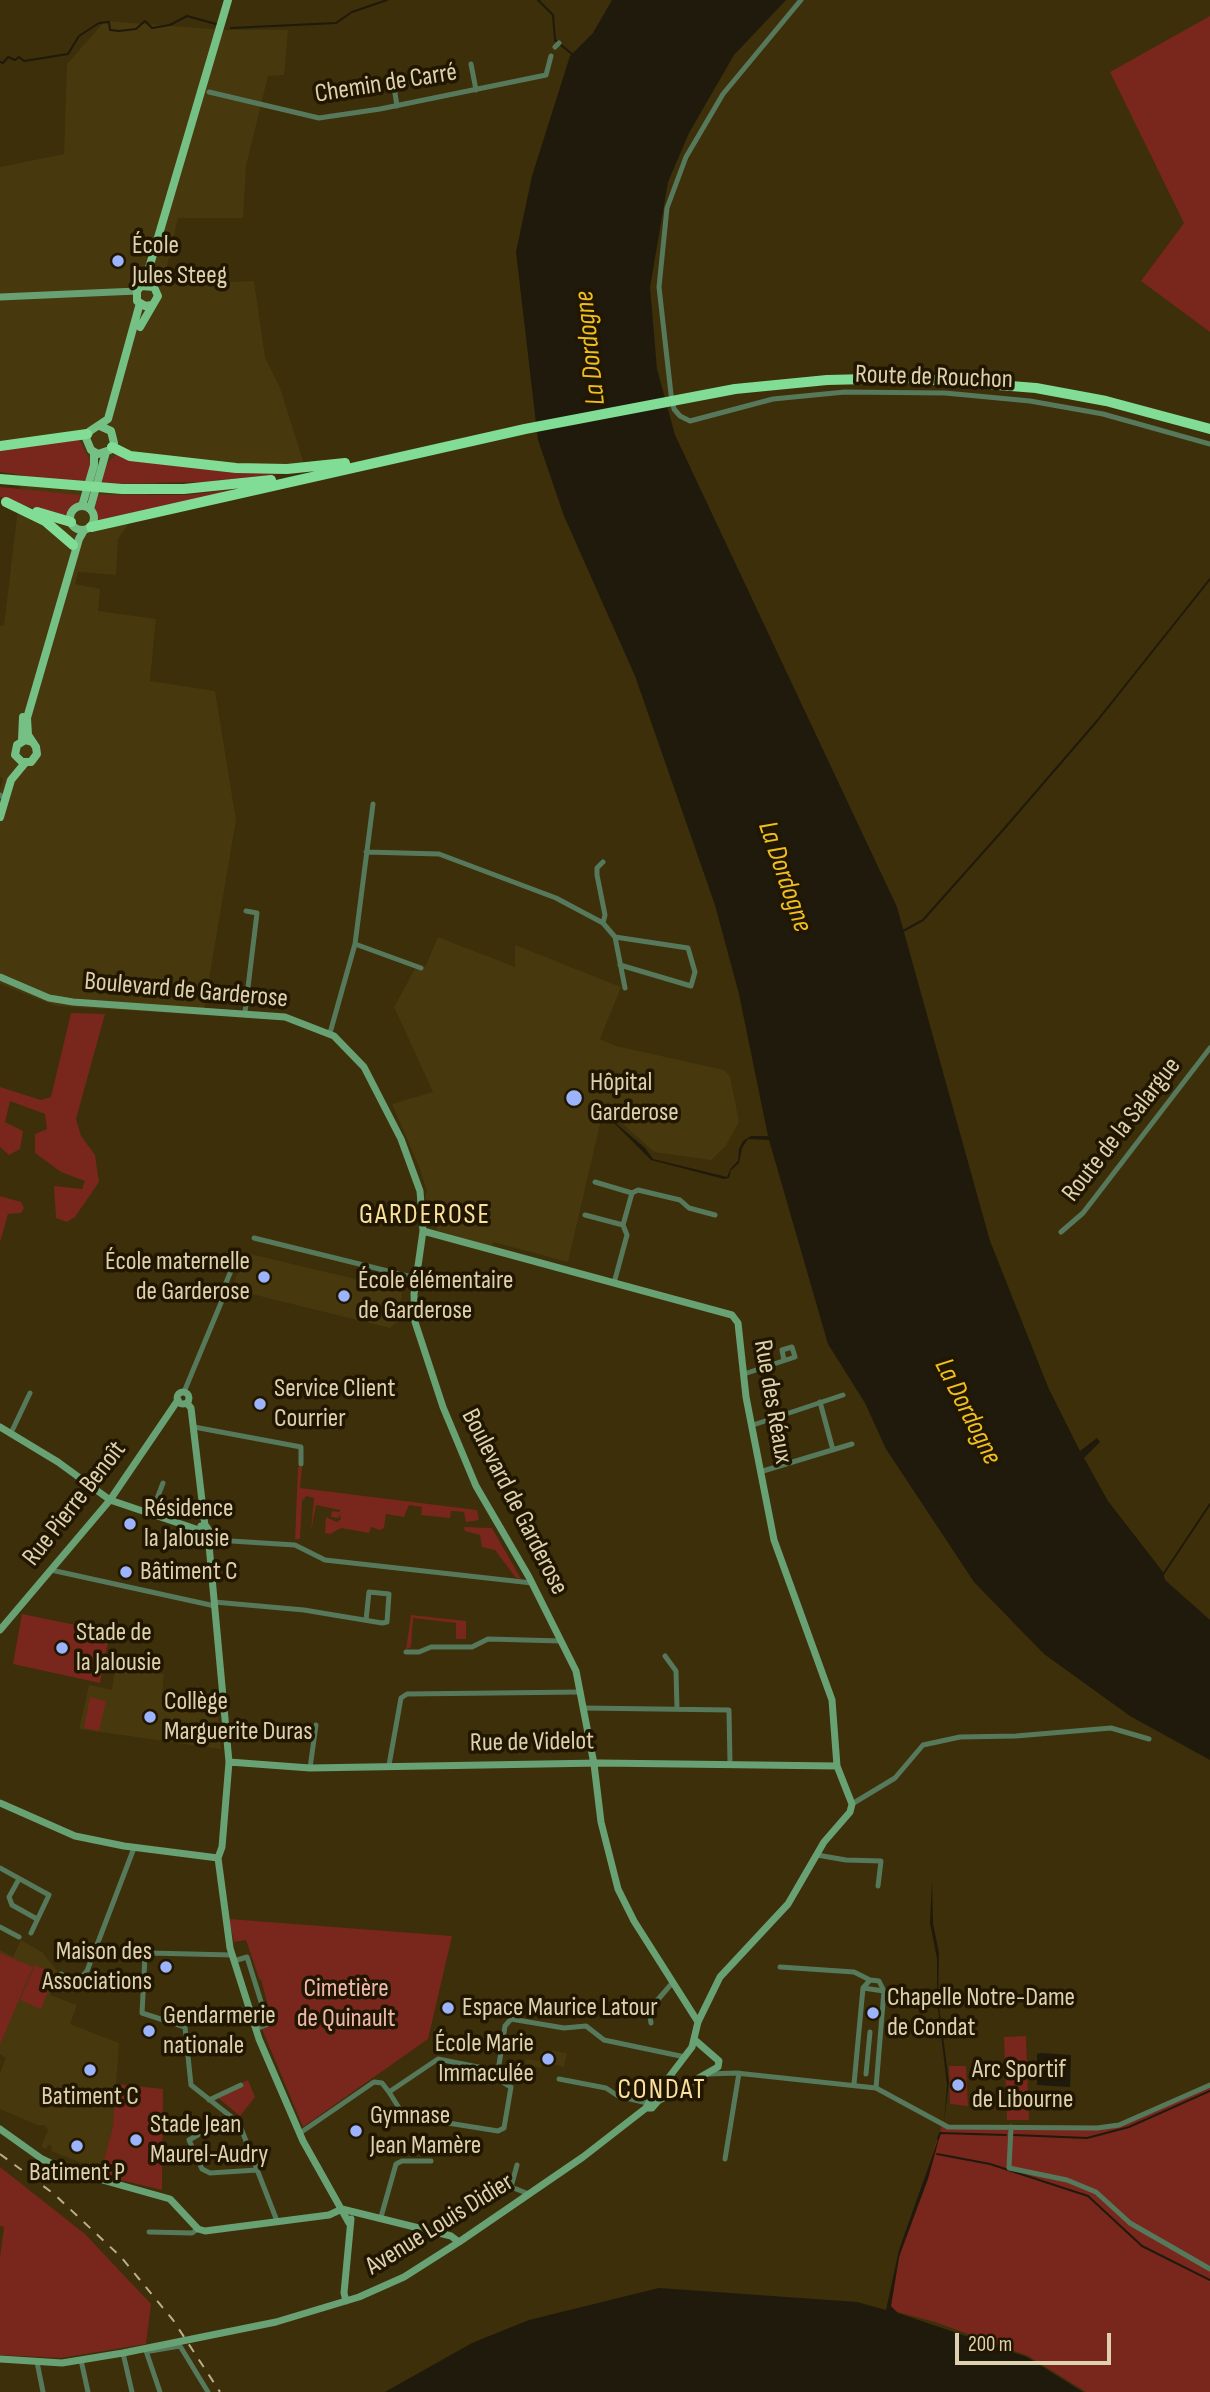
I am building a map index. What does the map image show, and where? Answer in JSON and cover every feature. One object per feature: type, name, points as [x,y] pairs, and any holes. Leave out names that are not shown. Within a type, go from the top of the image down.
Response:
[{"type":"highway","points":[[88,528],[525,429],[675,397],[735,389],[877,378],[953,380],[1035,388],[1105,401],[1210,429]]},
{"type":"highway","points":[[0,446],[87,434]]},
{"type":"highway","points":[[109,449],[130,456],[236,468],[288,469],[337,465],[445,447]]},
{"type":"highway","points":[[0,479],[53,486],[184,489],[327,474]]},
{"type":"highway","points":[[3,501],[72,524]]},
{"type":"highway","points":[[3,501],[45,521],[73,545]]},
{"type":"main road","points":[[21,760],[31,762],[37,754],[27,718],[79,539],[94,519],[87,503],[97,465],[109,449],[111,431],[141,324],[158,296],[154,287],[230,0]]},
{"type":"main road","points":[[97,465],[94,453],[86,443],[87,434],[100,426],[111,409],[139,303],[140,288],[207,93]]},
{"type":"main road","points":[[140,288],[154,287]]},
{"type":"main road","points":[[139,303],[152,305]]},
{"type":"main road","points":[[100,426],[111,431]]},
{"type":"main road","points":[[94,453],[109,449]]},
{"type":"main road","points":[[21,760],[15,748],[22,741],[23,719],[73,545],[73,511],[87,503]]},
{"type":"main road","points":[[72,524],[88,528]]},
{"type":"main road","points":[[22,741],[32,742]]},
{"type":"main road","points":[[0,796],[21,760]]},
{"type":"main road","points":[[0,817],[11,780],[21,760]]},
{"type":"street","points":[[675,397],[662,327],[659,261],[674,183],[723,94],[801,0]]},
{"type":"street","name":"Chemin de Carré","points":[[207,93],[319,118],[397,106],[546,75],[551,56]]},
{"type":"street","points":[[471,64],[476,90]]},
{"type":"street","points":[[397,106],[394,87],[411,82]]},
{"type":"street","points":[[0,297],[140,288]]},
{"type":"street","name":"Route de Rouchon","points":[[675,397],[674,409],[690,421],[773,399],[845,392],[993,397],[1103,414],[1210,444]]},
{"type":"street","points":[[330,1033],[355,944],[373,804]]},
{"type":"street","points":[[366,852],[439,854],[556,898],[603,923],[615,937],[625,988]]},
{"type":"street","points":[[603,862],[597,867],[597,875],[605,915],[603,923]]},
{"type":"street","points":[[245,1012],[257,912],[246,911]]},
{"type":"street","points":[[615,937],[688,948],[695,972],[691,986],[620,965]]},
{"type":"street","points":[[355,944],[421,968]]},
{"type":"street","name":"Boulevard de Garderose","points":[[0,977],[49,998],[77,1003],[245,1012],[285,1017],[330,1033],[364,1067],[396,1128],[420,1188],[423,1231],[416,1278],[415,1322],[443,1407],[476,1486],[532,1583],[576,1671],[594,1764],[601,1822],[618,1889],[634,1922],[698,2022]]},
{"type":"street","name":"Route de la Salargue","points":[[1061,1232],[1083,1213],[1210,1048]]},
{"type":"street","points":[[595,1182],[632,1193],[638,1190],[680,1200],[689,1208],[715,1215]]},
{"type":"street","points":[[623,1225],[632,1193]]},
{"type":"street","points":[[585,1215],[623,1225],[628,1231],[614,1283]]},
{"type":"street","name":"Rue des Réaux","points":[[423,1231],[732,1315],[738,1323],[744,1374],[774,1540],[832,1700],[836,1766],[852,1804]]},
{"type":"street","points":[[254,1238],[416,1278]]},
{"type":"street","points":[[187,1403],[189,1398],[184,1392],[223,1298],[223,1290],[237,1254]]},
{"type":"street","points":[[744,1374],[784,1360]]},
{"type":"street","name":"Rue Pierre Benoît","points":[[0,1630],[110,1500],[179,1395],[184,1392]]},
{"type":"street","points":[[11,1433],[30,1393]]},
{"type":"street","points":[[753,1425],[843,1395]]},
{"type":"street","points":[[178,1400],[187,1403],[191,1408],[202,1528],[212,1542],[229,1762],[222,1847],[218,1858],[233,1958],[256,2029],[300,2133],[349,2223],[346,2301]]},
{"type":"street","points":[[820,1402],[833,1450]]},
{"type":"street","points":[[0,1427],[58,1462],[110,1500],[202,1528]]},
{"type":"street","points":[[194,1427],[301,1447],[301,1464]]},
{"type":"street","points":[[763,1471],[852,1444]]},
{"type":"street","points":[[151,1514],[163,1483]]},
{"type":"street","points":[[212,1542],[295,1545],[325,1560],[532,1583]]},
{"type":"street","points":[[51,1570],[215,1604],[366,1620],[387,1622],[390,1594],[369,1592],[366,1620]]},
{"type":"street","points":[[413,1644],[409,1652],[431,1647],[472,1647],[488,1639],[561,1642]]},
{"type":"street","points":[[665,1656],[676,1671],[677,1709]]},
{"type":"street","points":[[389,1765],[401,1698],[407,1694],[581,1692]]},
{"type":"street","points":[[584,1708],[729,1710],[730,1764]]},
{"type":"street","points":[[310,1768],[316,1725]]},
{"type":"street","points":[[852,1804],[895,1778],[923,1745],[960,1737],[1016,1736],[1111,1728],[1149,1739]]},
{"type":"street","name":"Rue de Videlot","points":[[229,1762],[310,1768],[594,1764],[836,1766]]},
{"type":"street","name":"Avenue Louis Didier","points":[[0,2359],[37,2362],[81,2360],[180,2343],[191,2338],[276,2322],[346,2301],[404,2277],[459,2242],[583,2157],[647,2105],[652,2108],[695,2041],[698,2022],[720,1977],[788,1904],[817,1854],[850,1812],[852,1804]]},
{"type":"street","points":[[1,1806],[75,1836],[134,1848],[218,1858]]},
{"type":"street","points":[[61,1974],[70,1979],[81,1978],[87,1970],[134,1848]]},
{"type":"street","points":[[817,1854],[831,1859],[881,1861],[878,1886]]},
{"type":"street","points":[[0,1868],[49,1895],[31,1933]]},
{"type":"street","points":[[19,1879],[9,1897],[12,1905],[37,1919]]},
{"type":"street","points":[[0,1927],[19,1937]]},
{"type":"street","points":[[256,2029],[268,2024],[247,1957],[145,1956],[142,2013],[180,2023],[185,2027],[191,2085],[239,2123],[277,2221]]},
{"type":"street","points":[[780,1967],[854,1972],[870,1980],[879,1981],[884,1991],[876,2088]]},
{"type":"street","points":[[854,2084],[863,1988],[870,1980]]},
{"type":"street","points":[[651,2023],[649,2010],[673,1982]]},
{"type":"street","points":[[243,1988],[256,1984]]},
{"type":"street","points":[[863,1988],[884,1991]]},
{"type":"street","points":[[300,2133],[374,2082],[382,2083],[404,2116],[498,2132],[504,2128],[511,2087],[499,2080],[498,2071],[506,2026],[511,2019],[564,2028],[586,2026],[604,2040],[685,2057]]},
{"type":"street","points":[[859,2031],[880,2033]]},
{"type":"street","points":[[866,2074],[870,2032]]},
{"type":"street","points":[[695,2041],[738,2073]]},
{"type":"street","points":[[186,2043],[212,2047]]},
{"type":"street","points":[[389,2092],[438,2059],[498,2071]]},
{"type":"street","points":[[656,2099],[709,2074],[718,2067],[719,2061]]},
{"type":"street","points":[[725,2159],[738,2073]]},
{"type":"street","points":[[709,2074],[738,2073],[876,2088],[948,2126],[1097,2128],[1119,2125],[1210,2085]]},
{"type":"street","points":[[855,2073],[877,2075]]},
{"type":"street","points":[[559,2079],[606,2088],[618,2096],[647,2105]]},
{"type":"street","points":[[209,2100],[241,2085]]},
{"type":"street","points":[[1011,2127],[1009,2168],[1067,2180],[1096,2192],[1130,2223],[1210,2269]]},
{"type":"street","points":[[0,2129],[42,2159],[63,2169],[170,2199],[198,2229]]},
{"type":"street","points":[[198,2136],[189,2140],[202,2169],[210,2173],[257,2170]]},
{"type":"street","points":[[381,2217],[396,2164],[402,2161],[431,2161]]},
{"type":"street","points":[[517,2165],[511,2187],[529,2194]]},
{"type":"street","points":[[149,2232],[192,2233],[198,2229],[214,2230],[329,2215],[342,2210],[381,2217],[450,2236],[459,2242]]},
{"type":"street","points":[[349,2223],[358,2213]]},
{"type":"street","points":[[180,2343],[208,2392]]},
{"type":"street","points":[[145,2348],[160,2392]]},
{"type":"street","points":[[123,2353],[132,2392]]},
{"type":"street","points":[[81,2360],[88,2392]]},
{"type":"street","points":[[37,2362],[43,2392]]},
{"type":"shaded area","points":[[105,21],[227,30],[288,30],[284,75],[268,76],[246,166],[243,218],[178,218],[163,285],[254,281],[265,357],[280,388],[306,470],[157,483],[118,539],[116,575],[78,572],[75,584],[100,589],[98,611],[156,619],[150,681],[215,691],[236,820],[203,1015],[56,1006],[0,984],[0,789],[3,779],[0,777],[0,626],[4,625],[22,475],[0,472],[0,167],[64,154],[67,64]]},
{"type":"shaded area","name":"Hôpital Garderose","points":[[438,937],[515,967],[515,945],[621,987],[600,1039],[616,1046],[724,1070],[730,1076],[739,1122],[725,1147],[711,1160],[654,1152],[604,1107],[568,1262],[493,1242],[492,1247],[436,1230],[438,1222],[430,1221],[425,1197],[427,1191],[420,1169],[392,1104],[433,1092],[394,1007],[417,965],[425,967]]},
{"type":"shaded area","name":"École élémentaire de Garderose","points":[[246,1253],[402,1290],[400,1319],[390,1328],[231,1289]]},
{"type":"shaded area","name":"Collège Marguerite Duras","points":[[115,1668],[164,1674],[162,1697],[217,1705],[221,1749],[79,1729],[89,1685],[112,1690]]},
{"type":"shaded area","points":[[21,1940],[42,1952],[58,1972],[50,1995],[77,2005],[70,2024],[119,2043],[113,2126],[100,2175],[88,2172],[90,2166],[51,2151],[52,2146],[48,2145],[46,2149],[41,2147],[48,2130],[45,2125],[37,2125],[0,2109],[0,2073],[6,2058],[0,2054],[0,1950],[13,1957]]},
{"type":"shaded area","name":"École Marie Immaculée","points":[[551,2050],[567,2053],[564,2067],[543,2062],[541,2068],[525,2064],[526,2059],[539,2061],[541,2051],[544,2052],[544,2057],[550,2058]]},
{"type":"green space","points":[[1210,16],[1210,332],[1141,281],[1184,223],[1110,72]]},
{"type":"green space","points":[[78,437],[91,463],[84,484],[0,472],[0,448]]},
{"type":"green space","points":[[118,453],[290,473],[202,482],[101,484],[106,464]]},
{"type":"green space","points":[[0,487],[80,495],[79,503],[71,506],[65,516],[59,516],[0,497]]},
{"type":"green space","points":[[246,488],[107,518],[97,523],[94,504],[97,495],[186,495]]},
{"type":"green space","points":[[71,1013],[105,1014],[76,1119],[81,1136],[95,1155],[99,1182],[75,1217],[67,1222],[56,1218],[54,1186],[82,1189],[85,1181],[61,1172],[35,1153],[35,1134],[47,1129],[45,1114],[10,1101],[5,1122],[23,1131],[20,1149],[9,1155],[0,1147],[0,1087],[41,1100],[51,1097]]},
{"type":"green space","points":[[0,1196],[21,1202],[24,1208],[21,1213],[8,1214],[0,1242]]},
{"type":"green space","points":[[298,1467],[302,1467],[300,1488],[477,1510],[479,1520],[466,1522],[464,1512],[451,1511],[450,1518],[421,1515],[422,1507],[409,1505],[404,1517],[386,1514],[384,1528],[380,1530],[371,1527],[369,1533],[341,1528],[330,1534],[325,1533],[326,1517],[337,1522],[341,1519],[340,1514],[339,1518],[331,1517],[332,1511],[340,1510],[316,1505],[311,1531],[314,1498],[306,1496],[302,1501],[300,1539],[295,1539]]},
{"type":"green space","points":[[464,1527],[492,1528],[521,1579],[516,1578],[495,1550],[482,1547],[480,1535],[465,1531]]},
{"type":"green space","name":"Stade de la Jalousie","points":[[22,1614],[110,1632],[100,1683],[13,1664]]},
{"type":"green space","points":[[411,1615],[466,1621],[466,1639],[456,1639],[456,1623],[413,1618],[411,1647],[406,1650]]},
{"type":"green space","points":[[90,1697],[106,1701],[99,1731],[84,1728]]},
{"type":"green space","name":"Cimetière de Quinault","points":[[229,1919],[452,1936],[428,2039],[303,2127],[262,2029],[272,2021],[261,1979],[260,1981],[246,1940],[234,1942]]},
{"type":"green space","points":[[0,1953],[33,1967],[0,2044]]},
{"type":"green space","points":[[35,1965],[55,1974],[41,2009],[20,2000]]},
{"type":"green space","points":[[1026,2036],[1029,2120],[1007,2120],[1004,2037]]},
{"type":"green space","name":"Arc Sportif de Libourne","points":[[949,2066],[966,2066],[968,2106],[950,2104]]},
{"type":"green space","points":[[248,2080],[255,2097],[240,2116],[218,2098],[244,2086],[243,2082]]},
{"type":"green space","name":"Stade Jean Maurel-Audry","points":[[116,2084],[163,2089],[162,2190],[100,2175],[113,2126]]},
{"type":"green space","points":[[1210,2085],[1210,2392],[1086,2392],[1028,2356],[935,2322],[890,2310],[901,2248],[942,2125],[1119,2126]]},
{"type":"green space","points":[[0,2167],[85,2234],[151,2304],[146,2344],[61,2358],[0,2355],[0,2257],[4,2227],[0,2226]]},
{"type":"water","name":"La Dordogne","points":[[612,0],[786,0],[734,55],[689,133],[668,182],[650,287],[657,369],[675,435],[897,907],[990,1241],[1048,1387],[1080,1451],[1097,1438],[1100,1442],[1084,1458],[1108,1501],[1163,1572],[1165,1580],[1210,1620],[1210,1760],[1130,1716],[1044,1654],[974,1582],[886,1449],[865,1403],[828,1344],[769,1140],[748,1139],[742,1148],[739,1163],[731,1170],[729,1178],[724,1179],[651,1160],[606,1115],[645,1148],[653,1159],[727,1177],[731,1168],[738,1161],[743,1141],[751,1136],[768,1136],[739,994],[715,905],[635,676],[564,516],[538,440],[516,252],[532,176],[570,56],[593,33]]},
{"type":"water","points":[[932,1881],[933,1923],[939,1953],[938,1999],[949,2082],[944,2122],[947,2085],[937,2000],[937,1959],[930,1923]]},
{"type":"water","points":[[1037,2054],[1071,2055],[1070,2087],[1037,2085]]},
{"type":"water","points":[[942,2128],[928,2179],[899,2257],[891,2306],[898,2313],[1027,2357],[1083,2392],[385,2392],[472,2343],[529,2320],[659,2288],[857,2302],[886,2310],[899,2250]]},
{"type":"waterway","points":[[231,28],[336,23],[352,12],[387,0]]},
{"type":"waterway","points":[[538,0],[553,15],[555,40],[572,54]]},
{"type":"waterway","points":[[0,62],[3,63],[8,57],[15,60],[19,57],[24,61],[68,54],[79,36],[99,23],[109,22],[110,30],[119,31],[136,29],[145,21],[152,28],[170,25],[187,16],[216,24]]},
{"type":"waterway","points":[[903,931],[923,920],[1003,830],[1097,721],[1210,579]]},
{"type":"waterway","points":[[1162,1576],[1210,1504]]},
{"type":"waterway","points":[[1014,2135],[1087,2138],[1129,2127],[1210,2091]]},
{"type":"waterway","points":[[938,2139],[940,2133],[1006,2135]]},
{"type":"waterway","points":[[937,2154],[990,2164],[1088,2196],[1142,2246],[1210,2280]]},
{"type":"railway","points":[[0,2154],[54,2194],[121,2257],[173,2320],[220,2392]]},
{"type":"place","name":"École Jules Steeg","points":[[118,261]]},
{"type":"place","name":"Hôpital Garderose","points":[[574,1098]]},
{"type":"place","name":"École maternelle de Garderose","points":[[264,1277]]},
{"type":"place","name":"École élémentaire de Garderose","points":[[344,1296]]},
{"type":"place","name":"Service Client Courrier","points":[[260,1404]]},
{"type":"place","name":"Résidence la Jalousie","points":[[130,1524]]},
{"type":"place","name":"Bâtiment C","points":[[126,1572]]},
{"type":"place","name":"Stade de la Jalousie","points":[[62,1648]]},
{"type":"place","name":"Collège Marguerite Duras","points":[[150,1717]]},
{"type":"place","name":"Maison des Associations","points":[[166,1967]]},
{"type":"place","name":"Espace Maurice Latour","points":[[448,2008]]},
{"type":"place","name":"Chapelle Notre-Dame de Condat","points":[[873,2013]]},
{"type":"place","name":"Gendarmerie nationale","points":[[149,2031]]},
{"type":"place","name":"École Marie Immaculée","points":[[548,2059]]},
{"type":"place","name":"Batiment C","points":[[90,2070]]},
{"type":"place","name":"Arc Sportif de Libourne","points":[[958,2085]]},
{"type":"place","name":"Gymnase Jean Mamère","points":[[356,2131]]},
{"type":"place","name":"Stade Jean Maurel-Audry","points":[[136,2140]]},
{"type":"place","name":"Batiment P","points":[[77,2146]]},
{"type":"district","name":"GARDEROSE","points":[[425,1216]]},
{"type":"district","name":"CONDAT","points":[[662,2091]]}]
